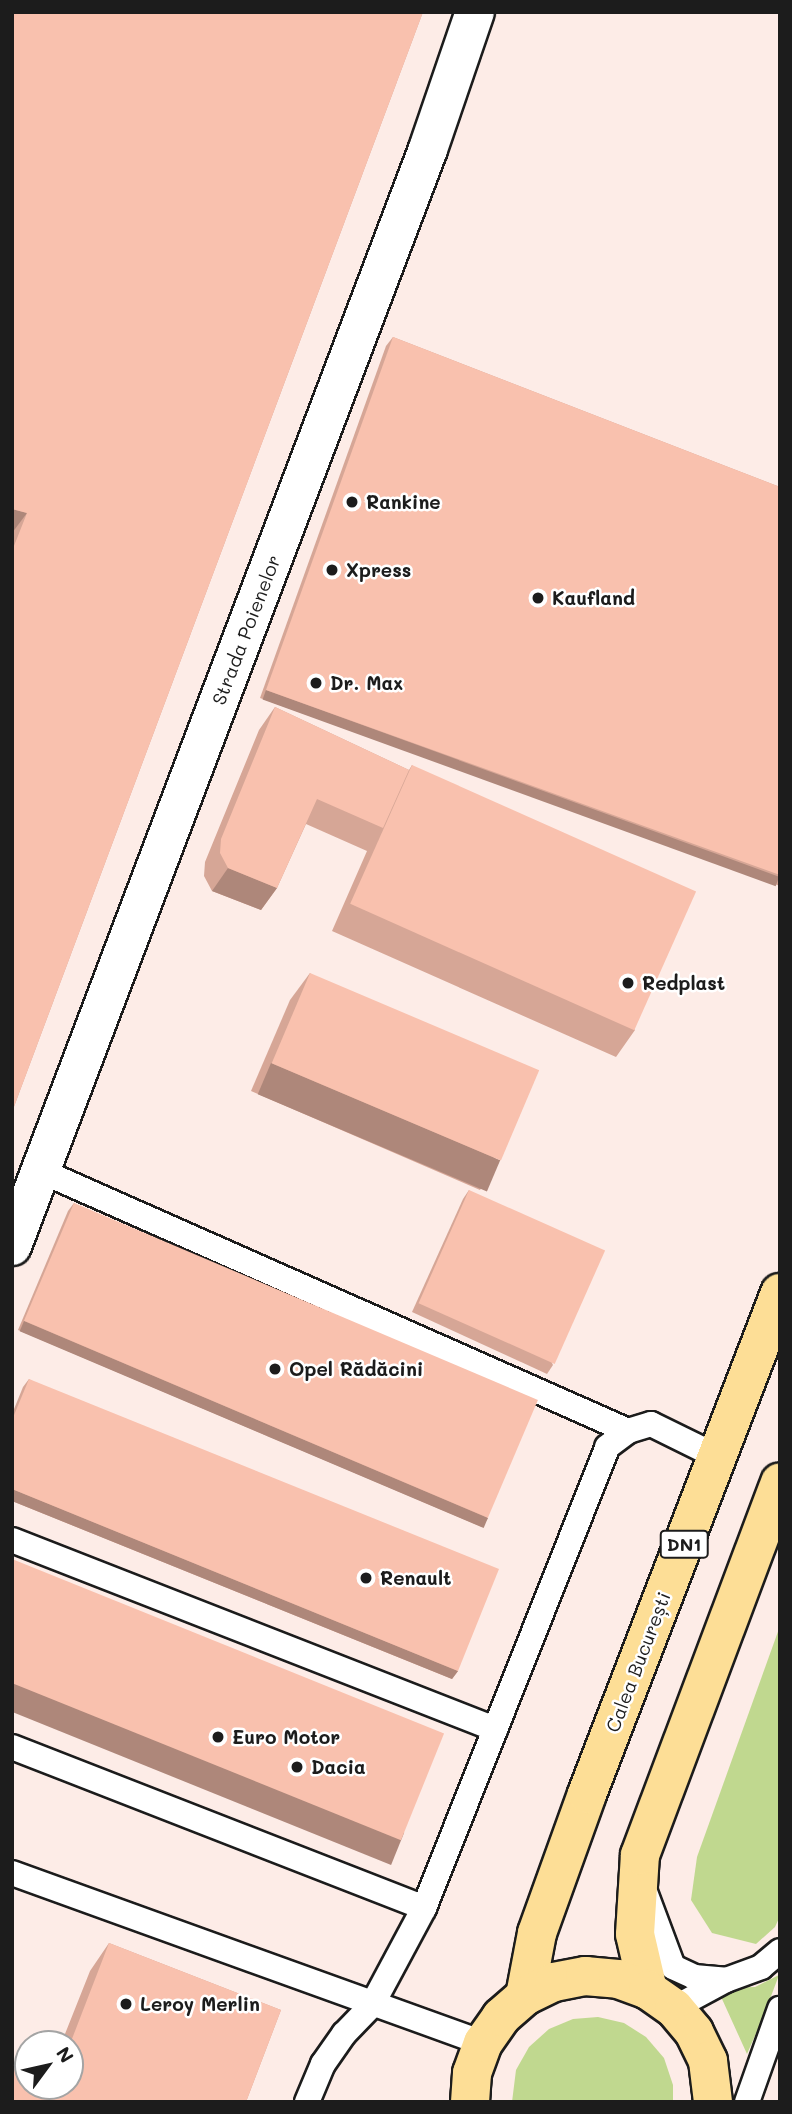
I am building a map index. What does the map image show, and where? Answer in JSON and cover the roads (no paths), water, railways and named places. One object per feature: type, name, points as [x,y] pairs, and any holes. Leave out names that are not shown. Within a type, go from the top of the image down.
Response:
[{"type":"main road","name":"Calea București","points":[[525,1996],[529,1959],[541,1920],[780,1293]]},
{"type":"main road","points":[[724,2099],[699,2042],[661,1999],[635,1934],[640,1855],[780,1482]]},
{"type":"main road","points":[[470,2102],[472,2073],[482,2043],[501,2017],[525,1996],[554,1982],[586,1976],[618,1979],[661,1999]]},
{"type":"street","name":"Strada Poienelor","points":[[12,1246],[428,149],[475,12]]},
{"type":"lane","points":[[41,1171],[628,1431]]},
{"type":"lane","points":[[307,2102],[323,2064],[344,2034],[372,2005],[424,1908],[607,1447],[628,1431],[651,1424],[718,1457]]},
{"type":"lane","points":[[12,1540],[495,1729]]},
{"type":"lane","points":[[12,1747],[424,1908]]},
{"type":"lane","points":[[640,1855],[646,1898],[673,1967],[694,1977],[726,1980]]},
{"type":"lane","points":[[12,1872],[482,2043]]},
{"type":"lane","points":[[661,1999],[761,1968],[780,1951]]},
{"type":"lane","points":[[724,2099],[729,2090],[745,2079],[764,2052],[780,2009]]},
{"type":"lane","points":[[724,2099],[764,2052]]},
{"type":"place","name":"Rankine","points":[[352,502]]},
{"type":"place","name":"Xpress","points":[[332,570]]},
{"type":"place","name":"Kaufland","points":[[538,598]]},
{"type":"place","name":"Dr. Max","points":[[316,683]]},
{"type":"place","name":"Redplast","points":[[628,983]]},
{"type":"place","name":"Opel Rădăcini","points":[[275,1369]]},
{"type":"place","name":"Renault","points":[[366,1578]]},
{"type":"place","name":"Euro Motor","points":[[218,1737]]},
{"type":"place","name":"Dacia","points":[[297,1767]]},
{"type":"place","name":"Leroy Merlin","points":[[126,2004]]}]
